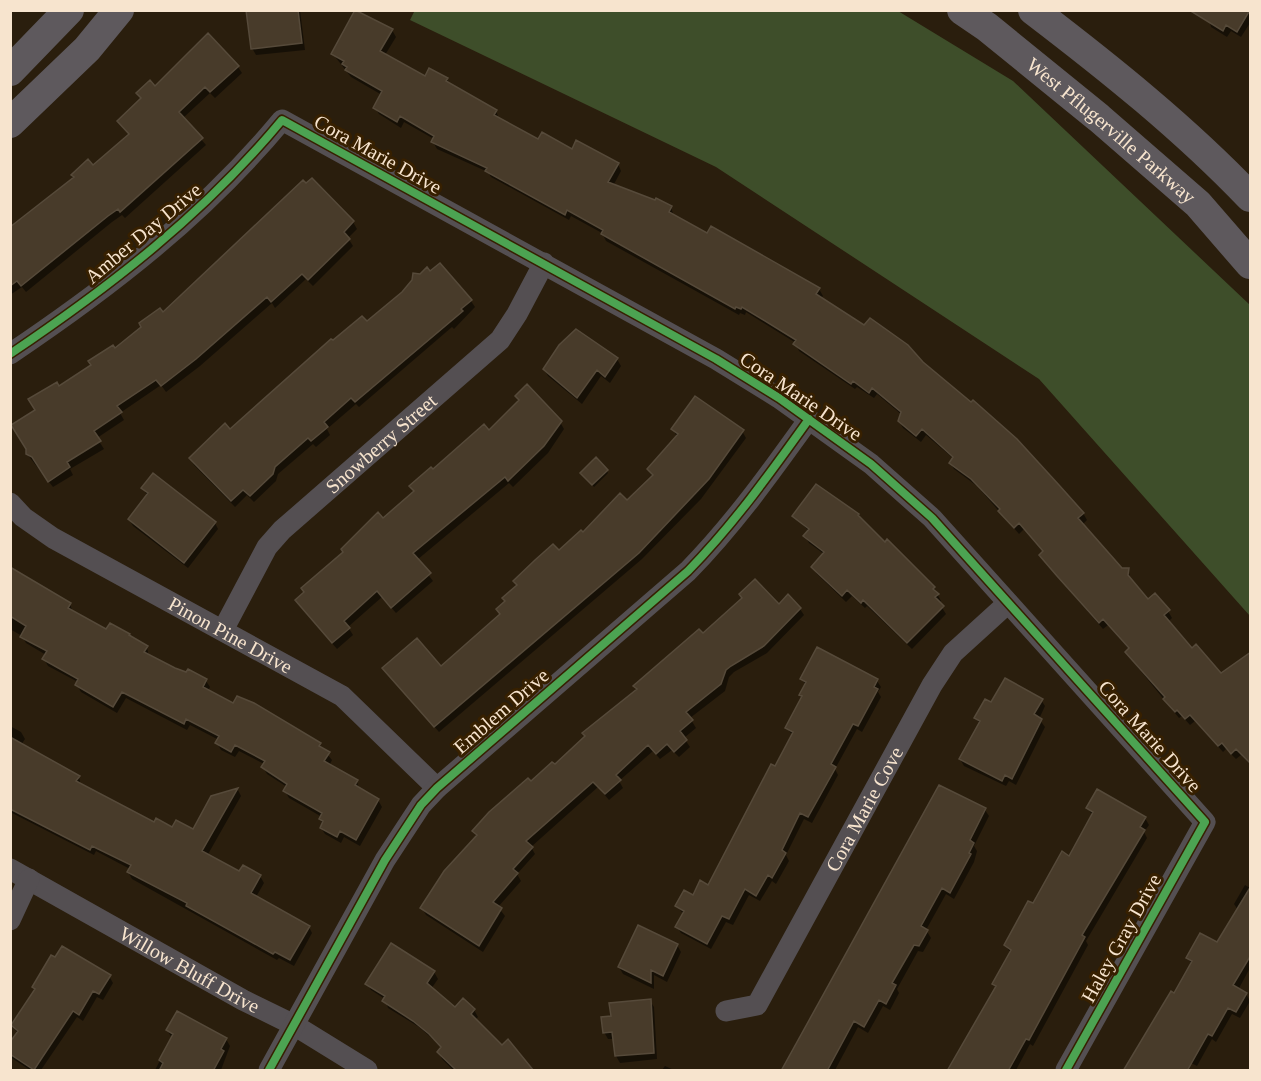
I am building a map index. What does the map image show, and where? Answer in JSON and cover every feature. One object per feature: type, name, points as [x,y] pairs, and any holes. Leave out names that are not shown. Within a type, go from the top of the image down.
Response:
[{"type":"main road","points":[[10,70],[69,10]]},
{"type":"main road","points":[[10,123],[87,48],[119,10]]},
{"type":"main road","name":"West Pflugerville Parkway","points":[[962,10],[987,27],[1099,118],[1189,196],[1251,264]]},
{"type":"main road","points":[[1033,10],[1110,69],[1220,166],[1251,197]]},
{"type":"street","name":"Cora Marie Drive","points":[[282,120],[716,359],[809,418],[871,464],[932,518],[1206,822]]},
{"type":"street","name":"Amber Day Drive","points":[[10,354],[66,316],[157,247],[222,187],[282,120]]},
{"type":"street","name":"Snowberry Street","points":[[223,630],[267,547],[282,530],[500,340],[517,314],[544,263]]},
{"type":"street","name":"Emblem Drive","points":[[269,1071],[386,860],[421,805],[437,788],[688,571],[722,536],[751,501],[809,418]]},
{"type":"street","name":"Pinon Pine Drive","points":[[10,503],[23,517],[53,538],[342,696],[437,788]]},
{"type":"street","name":"Cora Marie Cove","points":[[726,1011],[757,1005],[932,685],[953,653],[1008,603]]},
{"type":"street","name":"Haley Gray Drive","points":[[1066,1071],[1206,822]]},
{"type":"street","name":"Willow Bluff Drive","points":[[10,869],[243,1000],[294,1025],[367,1071]]},
{"type":"street","points":[[10,920],[29,879]]},
{"type":"green space","points":[[415,10],[898,11],[1013,81],[1250,305],[1250,616],[1039,379],[716,167],[410,20]]},
{"type":"building","points":[[246,10],[298,10],[302,43],[251,49]]},
{"type":"building","points":[[355,10],[393,29],[380,51],[425,76],[429,68],[448,78],[446,81],[497,110],[494,115],[538,139],[542,132],[572,149],[576,140],[619,163],[608,182],[655,200],[656,198],[672,206],[669,212],[707,233],[711,226],[820,288],[816,294],[864,325],[870,318],[908,345],[923,362],[971,402],[973,400],[1017,439],[1084,513],[1078,518],[1122,568],[1129,568],[1128,575],[1148,599],[1155,593],[1170,610],[1164,615],[1192,648],[1196,644],[1221,673],[1251,652],[1251,764],[1236,749],[1231,754],[1222,743],[1218,746],[1190,715],[1185,719],[1177,710],[1175,712],[1163,699],[1165,697],[1125,652],[1129,648],[1103,619],[1099,623],[1057,576],[1039,555],[1043,551],[1019,523],[1014,528],[998,511],[1000,509],[971,479],[949,463],[953,457],[922,429],[916,436],[898,421],[901,412],[872,388],[869,393],[853,381],[851,384],[793,344],[796,340],[742,307],[735,309],[601,234],[603,230],[567,210],[565,215],[485,171],[487,168],[431,142],[434,136],[400,116],[397,122],[373,108],[382,91],[345,70],[347,67],[342,64],[344,61],[331,54]]},
{"type":"building","points":[[1189,10],[1250,10],[1237,32],[1226,25],[1223,31]]},
{"type":"building","points":[[208,33],[239,66],[210,92],[205,87],[179,112],[203,138],[120,212],[118,209],[108,216],[21,286],[17,281],[10,286],[10,227],[74,177],[71,175],[88,159],[93,165],[129,134],[117,121],[141,98],[136,93],[150,80],[155,86]]},
{"type":"building","points":[[312,178],[354,221],[344,232],[350,239],[308,280],[302,274],[271,302],[267,297],[196,359],[161,386],[156,380],[117,406],[122,412],[94,431],[101,441],[67,462],[70,467],[48,482],[32,457],[26,454],[26,449],[11,425],[35,410],[28,399],[57,382],[59,386],[91,365],[88,361],[113,345],[115,348],[141,327],[139,323],[160,308],[163,312],[303,180],[306,183]]},
{"type":"building","points":[[440,263],[472,300],[461,309],[463,311],[355,402],[351,398],[324,422],[328,427],[311,441],[308,438],[275,467],[273,474],[250,496],[243,490],[231,501],[189,458],[225,423],[230,429],[331,339],[333,340],[362,316],[367,321],[402,292],[412,280],[413,273],[420,274],[427,267],[430,271]]},
{"type":"building","points":[[576,329],[618,358],[605,377],[597,370],[577,398],[543,369],[559,345]]},
{"type":"building","points":[[527,384],[562,421],[544,446],[508,481],[505,477],[413,553],[431,573],[391,608],[377,591],[344,621],[350,628],[332,643],[295,600],[304,592],[301,588],[343,552],[341,549],[378,512],[383,518],[414,491],[409,486],[431,467],[433,469],[484,424],[489,430],[519,400],[515,396]]},
{"type":"building","points":[[695,396],[744,430],[709,479],[639,553],[434,727],[382,668],[417,638],[441,666],[500,614],[496,609],[505,601],[502,598],[517,585],[513,581],[535,560],[553,544],[559,550],[581,530],[583,532],[620,493],[627,500],[653,475],[647,469],[678,434],[671,429]]},
{"type":"building","points":[[596,457],[608,470],[592,485],[580,473]]},
{"type":"building","points":[[153,473],[216,522],[184,563],[128,519],[148,493],[141,488]]},
{"type":"building","points":[[816,484],[859,514],[885,542],[887,539],[935,587],[933,589],[939,594],[935,597],[944,606],[907,643],[863,600],[861,603],[847,590],[842,596],[811,567],[824,552],[803,536],[809,529],[792,516]]},
{"type":"building","points":[[10,567],[71,603],[68,608],[106,629],[110,623],[130,634],[148,646],[144,652],[175,668],[186,672],[188,669],[207,679],[203,687],[233,703],[237,696],[254,703],[321,743],[319,746],[330,752],[324,761],[358,780],[355,785],[379,799],[356,840],[340,831],[337,837],[320,828],[323,821],[319,819],[322,813],[283,791],[287,784],[261,767],[265,761],[235,745],[231,752],[215,743],[219,736],[186,719],[184,724],[122,692],[113,707],[75,685],[78,679],[42,659],[47,651],[20,637],[26,626],[10,616]]},
{"type":"building","points":[[755,579],[779,604],[788,594],[801,608],[764,646],[726,670],[721,684],[686,712],[693,720],[680,731],[687,740],[674,752],[667,744],[656,754],[648,745],[616,775],[621,780],[605,794],[593,782],[526,841],[533,847],[513,869],[518,873],[493,902],[502,908],[479,946],[420,908],[444,871],[477,835],[472,831],[489,812],[528,778],[531,781],[552,762],[555,764],[585,736],[582,733],[637,689],[633,686],[699,629],[703,633],[742,598],[739,594]]},
{"type":"building","points":[[817,647],[878,679],[874,687],[878,689],[858,726],[853,724],[831,764],[836,767],[808,817],[800,813],[782,850],[786,853],[772,878],[768,875],[756,896],[745,889],[729,919],[722,916],[707,944],[675,927],[684,911],[675,906],[684,890],[693,895],[700,880],[708,885],[771,764],[775,766],[793,732],[785,728],[802,696],[799,695],[806,682],[800,679]]},
{"type":"building","points":[[1005,678],[1043,699],[1034,714],[1042,719],[1012,779],[1005,775],[1002,781],[959,759],[980,721],[974,718],[985,699],[991,702]]},
{"type":"building","points":[[10,737],[80,776],[76,781],[154,822],[156,818],[172,827],[176,820],[193,829],[211,796],[238,788],[202,851],[239,871],[243,865],[261,875],[251,893],[310,926],[290,960],[275,952],[273,954],[186,906],[187,903],[127,872],[131,865],[92,846],[90,850],[10,809]]},
{"type":"building","points":[[939,785],[986,808],[970,840],[974,843],[969,853],[971,854],[950,893],[942,888],[921,926],[928,930],[919,946],[914,945],[892,983],[896,985],[886,1004],[879,1000],[864,1027],[854,1021],[827,1071],[781,1071]]},
{"type":"building","points":[[1097,789],[1146,817],[1140,827],[1145,830],[1082,935],[1085,937],[1029,1040],[1026,1039],[1008,1071],[947,1071],[996,986],[992,984],[1011,950],[1004,945],[1028,901],[1033,903],[1062,851],[1069,856],[1093,812],[1086,808]]},
{"type":"building","points":[[1251,886],[1251,955],[1233,985],[1247,993],[1236,1012],[1228,1008],[1212,1036],[1208,1034],[1187,1071],[1123,1071],[1171,991],[1174,993],[1192,961],[1186,958],[1200,933],[1217,942]]},
{"type":"building","points":[[638,925],[678,944],[663,976],[651,970],[651,983],[618,967]]},
{"type":"building","points":[[391,943],[435,971],[427,983],[455,1007],[463,998],[475,1009],[471,1014],[502,1045],[508,1039],[534,1071],[457,1071],[437,1052],[441,1047],[429,1034],[382,1001],[385,996],[365,984]]},
{"type":"building","points":[[62,946],[111,975],[99,994],[93,991],[79,1015],[73,1011],[34,1070],[10,1054],[10,1042],[18,1031],[11,1025],[35,989],[32,987],[51,955],[55,957]]},
{"type":"building","points":[[651,999],[654,1053],[615,1056],[612,1032],[603,1033],[601,1017],[611,1016],[609,1003]]},
{"type":"building","points":[[177,1011],[227,1038],[221,1049],[224,1051],[213,1071],[159,1071],[163,1063],[159,1060],[173,1034],[166,1030]]},
{"type":"cycle path","points":[[10,354],[84,302],[155,247],[221,187],[282,120],[716,359],[779,398],[871,464],[932,518],[1205,822],[1066,1070]]},
{"type":"cycle path","points":[[269,1070],[385,860],[421,805],[437,788],[688,571],[736,516],[809,419]]}]
